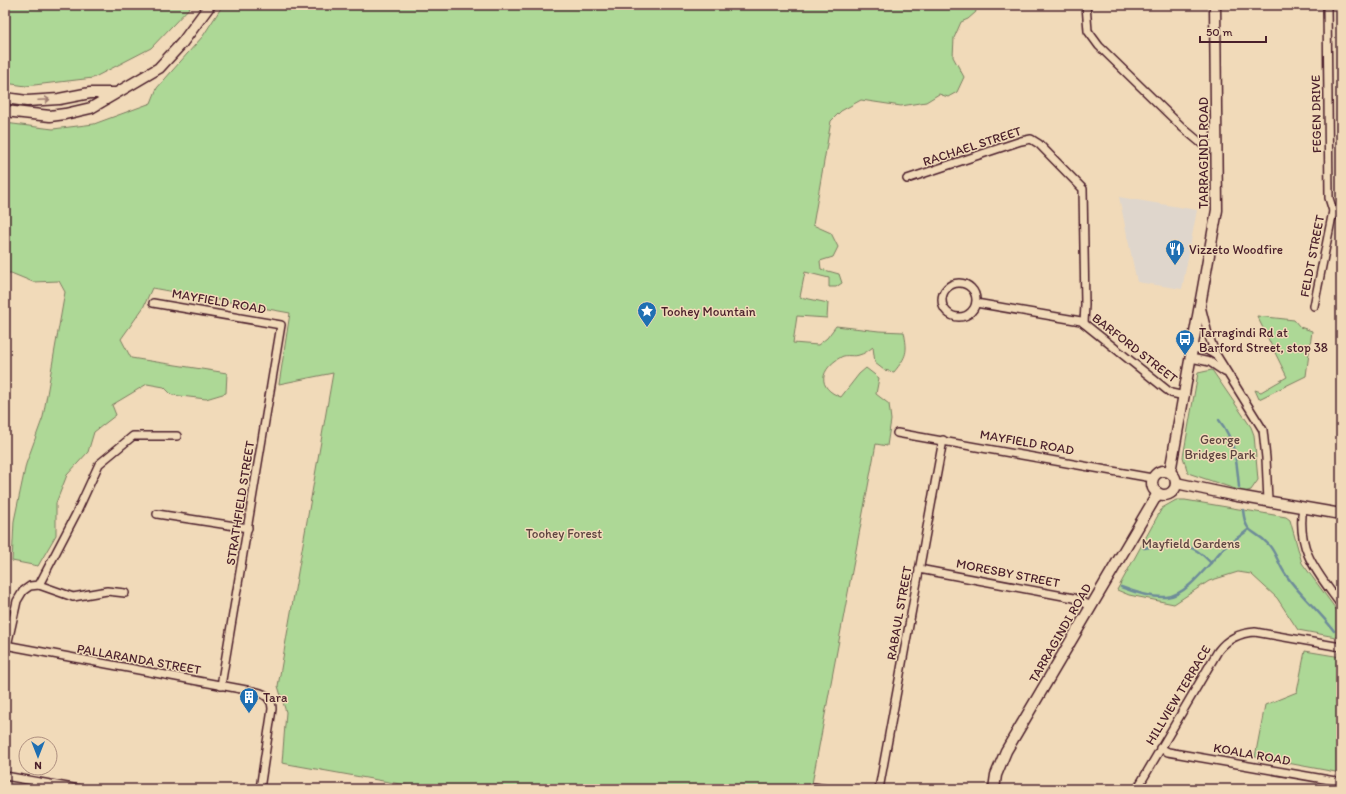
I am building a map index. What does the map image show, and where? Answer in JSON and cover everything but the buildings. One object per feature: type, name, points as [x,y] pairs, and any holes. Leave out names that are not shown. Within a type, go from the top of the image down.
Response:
[{"type":"street","points":[[5,111],[44,115],[65,114],[91,108],[114,93],[137,82],[159,68],[182,43],[210,5]]},
{"type":"street","points":[[1086,5],[1088,31],[1095,42],[1183,128],[1202,144],[1216,145]]},
{"type":"street","name":"TARRAGINDI ROAD","points":[[1170,472],[1185,396],[1217,210],[1214,5]]},
{"type":"street","name":"FEGEN DRIVE","points":[[1326,5],[1329,198],[1333,211]]},
{"type":"street","points":[[5,98],[27,100],[59,99],[90,94],[114,93]]},
{"type":"street","name":"RACHAEL STREET","points":[[907,179],[1022,141],[1031,140],[1039,144],[1080,184],[1083,190],[1084,323]]},
{"type":"street","points":[[1333,211],[1341,217]]},
{"type":"street","name":"FELDT STREET","points":[[1314,306],[1333,211]]},
{"type":"street","points":[[964,283],[973,289],[976,303],[972,311],[968,314],[960,317],[954,317],[945,310],[942,302],[942,296],[945,289],[950,285],[964,283]]},
{"type":"street","name":"MAYFIELD ROAD","points":[[153,303],[281,325]]},
{"type":"street","name":"BARFORD STREET","points":[[976,303],[1076,320],[1084,323],[1166,390],[1171,393],[1185,396]]},
{"type":"street","points":[[1200,303],[1208,334],[1217,356],[1263,430],[1268,501]]},
{"type":"street","name":"STRATHFIELD STREET","points":[[221,686],[281,325]]},
{"type":"street","points":[[1192,353],[1207,350],[1217,356]]},
{"type":"street","points":[[1192,353],[1210,362],[1227,374]]},
{"type":"street","name":"MAYFIELD ROAD","points":[[897,433],[1152,478]]},
{"type":"street","points":[[39,585],[76,514],[99,464],[133,436],[177,436]]},
{"type":"street","name":"RABAUL STREET","points":[[879,789],[943,440]]},
{"type":"street","points":[[1160,471],[1170,472],[1176,483],[1173,491],[1170,493],[1158,493],[1152,487],[1152,478],[1160,471]]},
{"type":"street","points":[[1176,483],[1341,514]]},
{"type":"street","name":"TARRAGINDI ROAD","points":[[994,789],[996,775],[1006,751],[1158,493]]},
{"type":"street","points":[[1303,507],[1300,526],[1305,548],[1311,562],[1341,605]]},
{"type":"street","points":[[158,514],[248,528]]},
{"type":"street","name":"MORESBY STREET","points":[[919,568],[1074,598],[1091,606]]},
{"type":"street","points":[[6,646],[17,601],[20,594],[30,586],[39,585],[73,597],[107,591],[125,593]]},
{"type":"street","name":"HILLVIEW TERRACE","points":[[1137,789],[1223,644],[1238,635],[1255,632],[1341,646]]},
{"type":"street","name":"PALLARANDA STREET","points":[[6,646],[256,692],[269,697],[272,709],[260,789]]},
{"type":"street","name":"KOALA ROAD","points":[[1160,748],[1168,752],[1341,782]]},
{"type":"street","points":[[5,776],[79,789]]},
{"type":"street","points":[[814,787],[826,789]]},
{"type":"shaded area","points":[[1119,197],[1197,210],[1182,289],[1137,282]]},
{"type":"green space","points":[[5,5],[192,5],[151,48],[93,78],[26,86],[5,83]]},
{"type":"green space","name":"Toohey Forest","points":[[223,5],[974,5],[976,12],[968,19],[961,22],[954,38],[953,57],[964,77],[957,92],[948,97],[939,94],[926,102],[901,106],[861,100],[841,111],[831,121],[813,225],[831,233],[838,247],[833,257],[820,261],[821,269],[839,274],[842,283],[836,287],[829,287],[829,278],[805,272],[800,297],[828,303],[827,318],[797,316],[793,343],[818,345],[827,338],[836,326],[879,331],[904,332],[906,349],[902,362],[894,372],[884,370],[875,363],[873,347],[866,352],[855,356],[841,357],[829,367],[825,373],[824,384],[833,393],[841,397],[859,374],[866,368],[879,378],[876,394],[889,404],[891,420],[887,446],[876,444],[811,789],[428,789],[282,763],[286,712],[278,686],[333,373],[279,384],[290,313],[152,288],[143,308],[121,339],[131,358],[227,373],[226,393],[206,399],[172,395],[164,387],[147,384],[112,405],[116,415],[94,432],[88,452],[67,475],[56,503],[56,535],[38,566],[12,561],[14,521],[26,464],[43,417],[65,292],[59,281],[33,282],[11,273],[5,273],[5,123],[53,129],[94,124],[151,103],[157,88],[203,36]]},
{"type":"green space","points":[[1257,316],[1294,320],[1300,327],[1312,331],[1306,376],[1259,399],[1255,390],[1261,392],[1287,377]]},
{"type":"green space","name":"George Bridges Park","points":[[1212,370],[1251,427],[1254,435],[1258,480],[1251,490],[1244,492],[1188,473],[1183,457],[1198,373]]},
{"type":"green space","name":"Mayfield Gardens","points":[[1176,500],[1185,500],[1286,517],[1290,520],[1302,563],[1341,616],[1341,638],[1298,630],[1277,598],[1251,574],[1238,572],[1209,581],[1174,604],[1129,595],[1117,590],[1162,508]]},
{"type":"green space","points":[[1305,651],[1341,657],[1341,773],[1255,757],[1265,705],[1297,692]]},
{"type":"waterway","points":[[1219,420],[1229,435],[1232,443],[1236,460],[1239,487]]},
{"type":"waterway","points":[[1243,510],[1244,519],[1249,528],[1269,545],[1289,580],[1334,631]]},
{"type":"waterway","points":[[1121,587],[1137,593],[1155,597],[1166,597],[1183,591],[1199,576],[1226,546],[1248,530]]},
{"type":"waterway","points":[[1144,548],[1173,544],[1188,546],[1203,555],[1211,563]]},
{"type":"place","name":"Vizzeto Woodfire","points":[[1175,266]]},
{"type":"place","name":"Toohey Mountain","points":[[647,328]]},
{"type":"place","name":"Tarragindi Rd at Barford Street, stop 38","points":[[1185,356]]},
{"type":"place","name":"Tara","points":[[249,714]]}]
